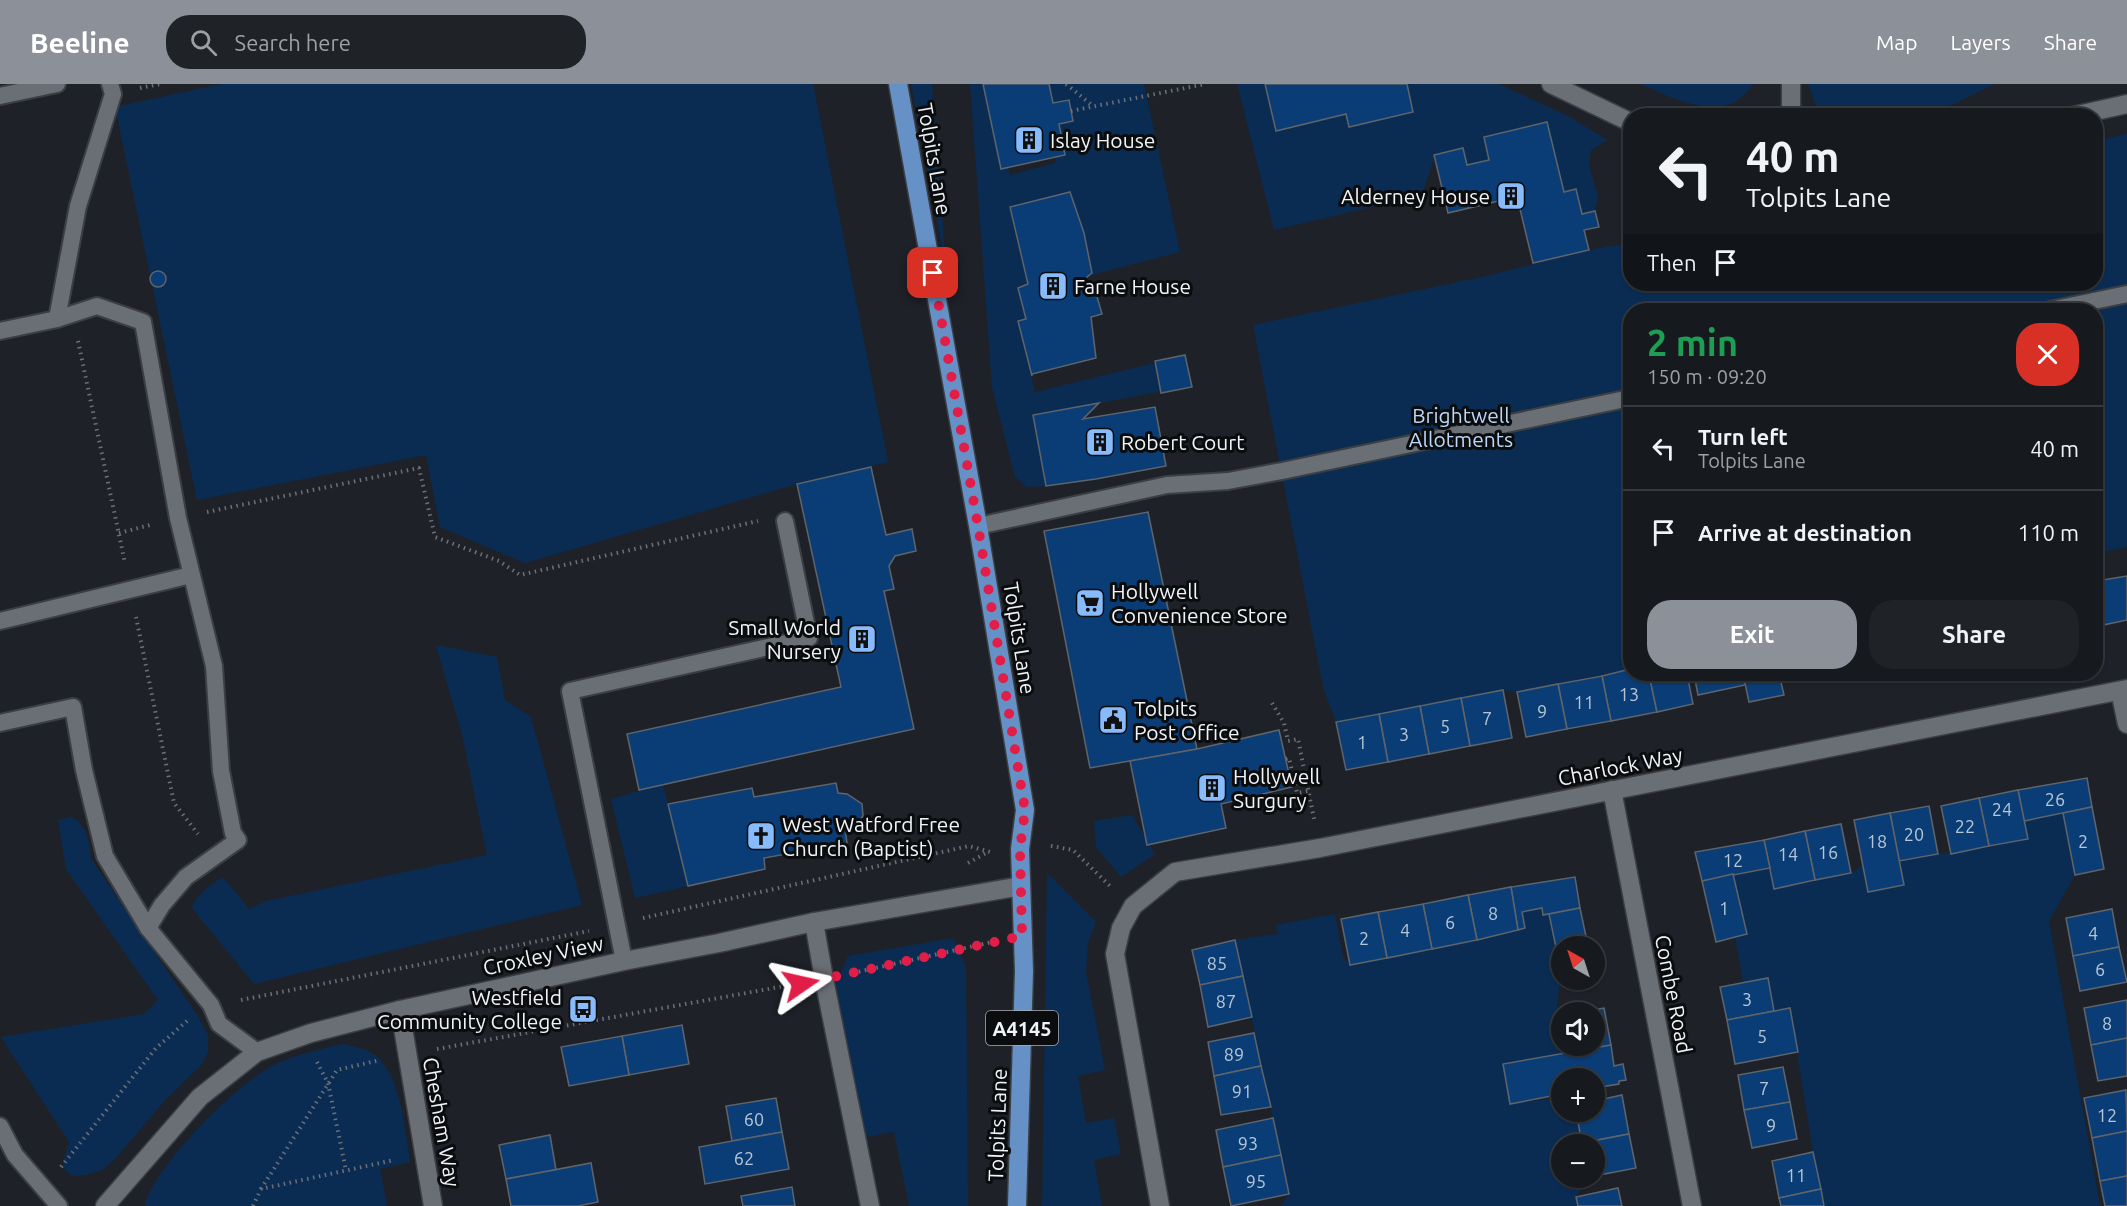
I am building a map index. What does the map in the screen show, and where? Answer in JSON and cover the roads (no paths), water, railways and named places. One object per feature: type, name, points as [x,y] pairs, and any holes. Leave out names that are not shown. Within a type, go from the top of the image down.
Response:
[{"type":"main road","name":"Tolpits Lane","points":[[898,84],[978,526],[1025,810],[1020,849],[1024,971],[1017,1206]]},
{"type":"street","points":[[1551,84],[1623,119]]},
{"type":"street","points":[[1791,84],[1791,108]]},
{"type":"street","points":[[2103,109],[2127,104]]},
{"type":"street","points":[[2124,690],[2127,724]]},
{"type":"street","name":"Charlock Way","points":[[1160,1206],[1115,954],[1121,928],[1133,906],[1175,872],[1320,848],[2124,690]]},
{"type":"street","name":"Combe Road","points":[[1612,790],[1692,1206]]},
{"type":"street","name":"Croxley View","points":[[105,1206],[200,1097],[257,1052],[311,1034],[400,1010],[624,961],[814,922],[1021,886]]},
{"type":"street","points":[[814,922],[870,1206]]},
{"type":"street","name":"Chesham Way","points":[[400,1010],[434,1206]]},
{"type":"lane","points":[[0,96],[57,84]]},
{"type":"lane","points":[[65,316],[78,206],[112,94],[110,84]]},
{"type":"lane","points":[[2083,303],[2127,294]]},
{"type":"lane","points":[[0,331],[97,306],[143,322],[178,518],[214,666],[221,771],[233,833],[238,840],[186,877],[162,905],[148,928]]},
{"type":"lane","points":[[978,526],[1167,485],[1228,481],[1282,471],[1623,399]]},
{"type":"lane","points":[[624,961],[570,691],[809,638],[787,527]]},
{"type":"lane","points":[[0,621],[192,575]]},
{"type":"lane","points":[[0,723],[74,707],[84,770],[105,856],[148,928],[211,1005],[219,1024],[257,1052]]},
{"type":"lane","points":[[0,1125],[15,1155],[59,1206]]},
{"type":"place","name":"Islay House","points":[[1029,140]]},
{"type":"place","name":"Alderney House","points":[[1511,196]]},
{"type":"place","name":"Farne House","points":[[1053,286]]},
{"type":"place","name":"Robert Court","points":[[1100,442]]},
{"type":"place","name":"Hollywell Convenience Store","points":[[1090,603]]},
{"type":"place","name":"Small World Nursery","points":[[862,639]]},
{"type":"place","name":"Tolpits Post Office","points":[[1113,720]]},
{"type":"place","name":"Hollywell Surgury","points":[[1212,788]]},
{"type":"place","name":"West Watford Free Church (Baptist)","points":[[761,836]]},
{"type":"place","name":"Westfield Community College","points":[[583,1009]]},
{"type":"park label","name":"Brightwell Allotments","points":[[1461,427]]}]
